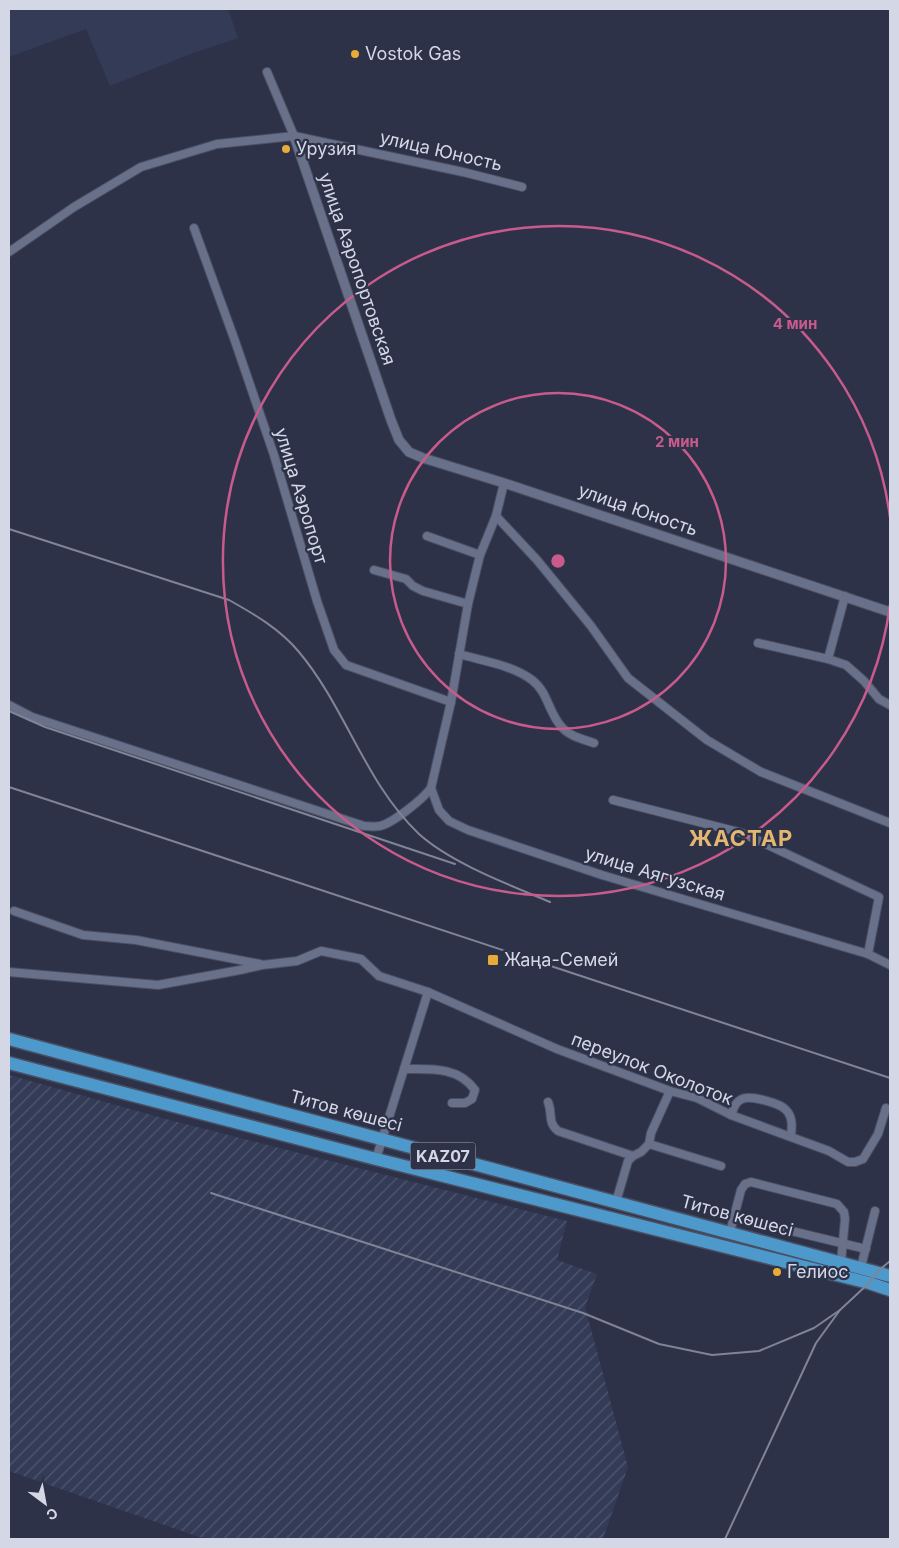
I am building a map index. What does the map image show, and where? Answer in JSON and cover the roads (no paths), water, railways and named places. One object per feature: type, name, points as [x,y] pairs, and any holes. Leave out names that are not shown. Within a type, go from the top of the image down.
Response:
[{"type":"highway","name":"Титов көшесі","points":[[9,1039],[890,1276]]},
{"type":"highway","name":"Титов көшесі","points":[[9,1063],[376,1159],[869,1283],[890,1290]]},
{"type":"street","name":"улица Аэропортовская","points":[[267,72],[294,136],[392,420]]},
{"type":"street","name":"улица Юность","points":[[9,252],[74,208],[141,167],[217,144],[294,136],[462,172],[522,187]]},
{"type":"street","name":"улица Аэропорт","points":[[194,228],[274,455],[317,600],[334,650],[346,665],[451,702]]},
{"type":"street","name":"улица Юность","points":[[392,420],[399,440],[409,452],[423,458],[504,482],[890,612]]},
{"type":"street","points":[[9,705],[32,717],[364,826],[381,826],[423,799],[431,788],[451,702],[468,604],[480,555],[496,516],[504,482]]},
{"type":"street","points":[[496,516],[537,560],[591,626],[628,678],[707,740],[761,772],[890,823]]},
{"type":"street","points":[[427,536],[480,555]]},
{"type":"street","points":[[374,570],[406,579],[413,586],[423,591],[468,604]]},
{"type":"street","points":[[828,659],[845,596]]},
{"type":"street","points":[[758,643],[828,659],[846,666],[864,681],[879,699],[890,705]]},
{"type":"street","points":[[459,654],[518,672],[533,681],[549,702],[559,724],[576,737],[594,744]]},
{"type":"street","name":"улица Аягузская","points":[[431,788],[439,810],[449,822],[468,830],[602,875],[868,954],[890,965]]},
{"type":"street","points":[[614,800],[742,833],[879,897],[868,954]]},
{"type":"street","points":[[14,911],[83,935],[136,940],[262,964]]},
{"type":"street","name":"переулок Околоток","points":[[262,964],[296,961],[321,950],[362,959],[379,976],[428,992],[557,1049],[670,1091],[697,1098],[731,1115],[829,1150],[848,1162],[863,1160],[878,1134],[886,1108]]},
{"type":"street","points":[[9,972],[158,985],[240,970],[262,964]]},
{"type":"street","points":[[376,1159],[428,992]]},
{"type":"street","points":[[404,1068],[447,1071],[458,1074],[476,1090],[472,1100],[465,1103],[452,1103]]},
{"type":"street","points":[[616,1202],[628,1161],[649,1144],[650,1134],[670,1091]]},
{"type":"street","points":[[731,1115],[736,1103],[742,1099],[749,1097],[772,1102],[786,1110],[793,1124],[791,1136]]},
{"type":"street","points":[[548,1102],[552,1110],[550,1119],[553,1127],[558,1131],[633,1156]]},
{"type":"street","points":[[649,1144],[721,1166]]},
{"type":"street","points":[[730,1232],[741,1190],[745,1184],[751,1182],[837,1204],[844,1212],[845,1219],[841,1262]]},
{"type":"street","points":[[861,1267],[875,1211]]},
{"type":"street","points":[[734,1217],[866,1249]]},
{"type":"railway","points":[[9,529],[229,600],[266,623],[292,644],[315,674],[384,792],[400,814],[419,834],[432,845],[464,864],[550,902]]},
{"type":"railway","points":[[9,711],[45,727],[455,864]]},
{"type":"railway","points":[[9,787],[890,1078]]},
{"type":"railway","points":[[211,1193],[583,1313],[659,1344],[712,1355],[759,1351],[814,1328],[840,1310]]},
{"type":"railway","points":[[725,1539],[816,1343],[840,1310],[890,1261]]},
{"type":"place","name":"Vostok Gas","points":[[355,54]]},
{"type":"place","name":"Урузия","points":[[286,149]]},
{"type":"place","name":"Жаңа-Семей","points":[[493,960]]},
{"type":"place","name":"Гелиос","points":[[777,1272]]},
{"type":"district","name":"ЖАСТАР","points":[[741,838]]}]
